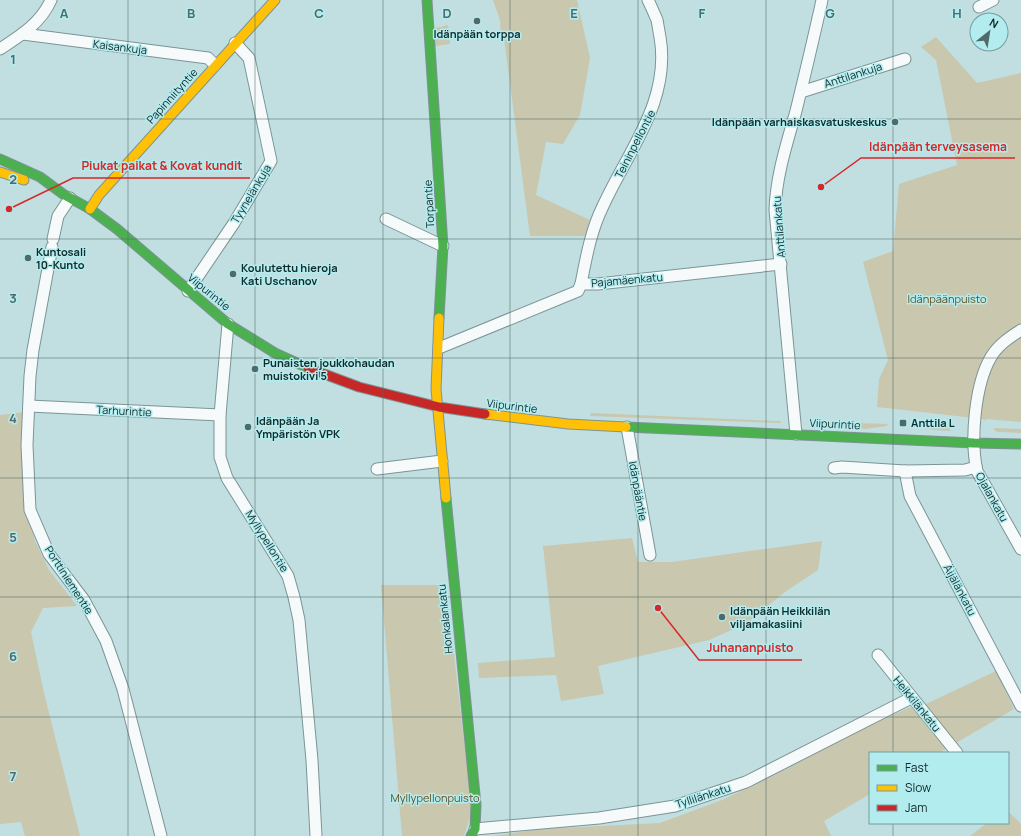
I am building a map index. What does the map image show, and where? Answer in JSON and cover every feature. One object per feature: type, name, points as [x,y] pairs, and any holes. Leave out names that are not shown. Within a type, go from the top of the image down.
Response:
[{"type":"main road","name":"Torpantie","points":[[427,0],[444,246],[436,389],[439,407]]},
{"type":"main road","name":"Papinniityntie","points":[[90,210],[99,195],[215,66],[270,1]]},
{"type":"main road","name":"Viipurintie","points":[[0,159],[40,177],[66,196],[116,228],[188,292],[228,324],[275,353],[324,375],[359,387],[439,407],[526,420],[568,424],[1021,444]]},
{"type":"main road","name":"Viipurintie","points":[[0,172],[66,196]]},
{"type":"main road","name":"Honkalankatu","points":[[439,407],[442,461],[476,805],[473,832]]},
{"type":"street","points":[[0,49],[23,34],[43,14],[51,0]]},
{"type":"street","name":"Teininpellontie","points":[[581,284],[589,247],[602,207],[655,103],[662,77],[662,51],[657,20],[648,0]]},
{"type":"street","name":"Anttilankatu","points":[[796,434],[775,210],[776,192],[779,172],[801,92],[822,0]]},
{"type":"street","points":[[978,7],[994,0]]},
{"type":"street","name":"Kaisankuja","points":[[23,34],[208,58],[215,66]]},
{"type":"street","name":"Tyynelänkuja","points":[[188,292],[245,205],[271,161],[249,58],[235,43]]},
{"type":"street","name":"Anttilankuja","points":[[801,92],[905,59]]},
{"type":"street","name":"Porttiniementie","points":[[66,196],[58,216],[52,243],[33,350],[27,446],[30,510],[50,554],[84,600],[106,641],[123,689],[161,836]]},
{"type":"street","points":[[386,219],[444,246]]},
{"type":"street","name":"Pajamäenkatu","points":[[439,348],[578,291],[581,284],[598,284],[781,264]]},
{"type":"street","name":"Myllypellontie","points":[[228,324],[220,415],[220,458],[227,478],[288,576],[294,597],[299,620],[312,760],[316,836]]},
{"type":"street","name":"Ojalankatu","points":[[1021,330],[1007,339],[992,356],[982,376],[977,400],[974,443],[974,458],[977,471],[1021,549]]},
{"type":"street","name":"Tarhurintie","points":[[29,406],[220,415]]},
{"type":"street","name":"Idänpääntie","points":[[627,426],[650,555]]},
{"type":"street","points":[[376,468],[442,461]]},
{"type":"street","points":[[834,468],[842,467],[905,471],[965,470],[976,467]]},
{"type":"street","name":"Äijälänkatu","points":[[905,471],[910,496],[1021,706]]},
{"type":"street","name":"Heikkilänkatu","points":[[878,655],[955,752]]},
{"type":"street","name":"Tyllilänkatu","points":[[473,832],[599,818],[675,806],[746,782],[911,698]]},
{"type":"green space","points":[[493,0],[577,0],[590,58],[580,115],[563,144],[546,142],[536,195],[590,220],[585,236],[530,236],[504,38],[501,38],[500,20]]},
{"type":"green space","points":[[448,25],[450,44],[435,46],[436,28]]},
{"type":"green space","name":"Idänpäänpuisto","points":[[936,37],[977,83],[1021,73],[1021,422],[986,419],[985,421],[983,419],[877,407],[879,379],[888,360],[863,262],[893,251],[899,184],[957,165],[936,60],[921,47]]},
{"type":"green space","points":[[24,412],[24,499],[35,541],[49,570],[77,606],[43,608],[31,632],[44,693],[80,836],[25,836],[21,822],[0,824],[0,415]]},
{"type":"green space","points":[[591,413],[780,421],[781,423],[590,416]]},
{"type":"green space","points":[[829,422],[888,424],[887,426],[865,429],[830,426],[827,424]]},
{"type":"green space","points":[[919,425],[950,427],[950,431],[934,430],[919,427]]},
{"type":"green space","points":[[994,428],[1021,429],[1021,433],[998,432],[994,430]]},
{"type":"green space","points":[[632,538],[638,562],[672,562],[822,541],[818,570],[785,592],[747,623],[709,640],[598,666],[604,694],[561,701],[556,675],[479,678],[478,663],[555,657],[543,546]]},
{"type":"green space","name":"Myllypellonpuisto","points":[[381,585],[446,585],[472,811],[464,836],[402,836]]},
{"type":"green space","points":[[996,671],[1014,709],[941,752],[869,752],[869,795],[824,821],[831,836],[492,836],[541,829],[660,823],[722,800],[775,775],[856,732],[908,708],[926,704]]},
{"type":"green space","points":[[1009,812],[1021,824],[1021,836],[970,836],[986,824],[1009,824]]},
{"type":"traffic: fast","points":[[427,0],[443,246],[439,318]]},
{"type":"traffic: fast","points":[[0,159],[40,177],[63,194],[90,209],[117,229],[228,324],[275,353],[308,368]]},
{"type":"traffic: fast","points":[[626,427],[1021,444]]},
{"type":"traffic: fast","points":[[446,498],[476,805],[475,829],[471,836]]},
{"type":"traffic: slow","points":[[90,209],[99,195],[275,0]]},
{"type":"traffic: slow","points":[[0,172],[24,180]]},
{"type":"traffic: slow","points":[[439,318],[436,389],[446,498]]},
{"type":"traffic: slow","points":[[485,414],[568,424],[626,427]]},
{"type":"traffic: jam","points":[[308,368],[359,387],[439,407],[485,414]]},
{"type":"place","name":"Idänpään torppa","points":[[477,21]]},
{"type":"place","name":"Idänpään varhaiskasvatuskeskus","points":[[895,122]]},
{"type":"place","name":"Idänpään terveysasema","points":[[821,187]]},
{"type":"place","name":"Piukat paikat & Kovat kundit","points":[[9,209]]},
{"type":"place","name":"Kuntosali 10-Kunto","points":[[28,258]]},
{"type":"place","name":"Koulutettu hieroja Kati Uschanov","points":[[233,274]]},
{"type":"place","name":"Punaisten joukkohaudan muistokivi 5","points":[[255,369]]},
{"type":"place","name":"Anttila L","points":[[903,423]]},
{"type":"place","name":"Idänpään Ja Ympäristön VPK","points":[[248,427]]},
{"type":"place","name":"Juhananpuisto","points":[[658,608]]},
{"type":"place","name":"Idänpään Heikkilän viljamakasiini","points":[[722,617]]}]
